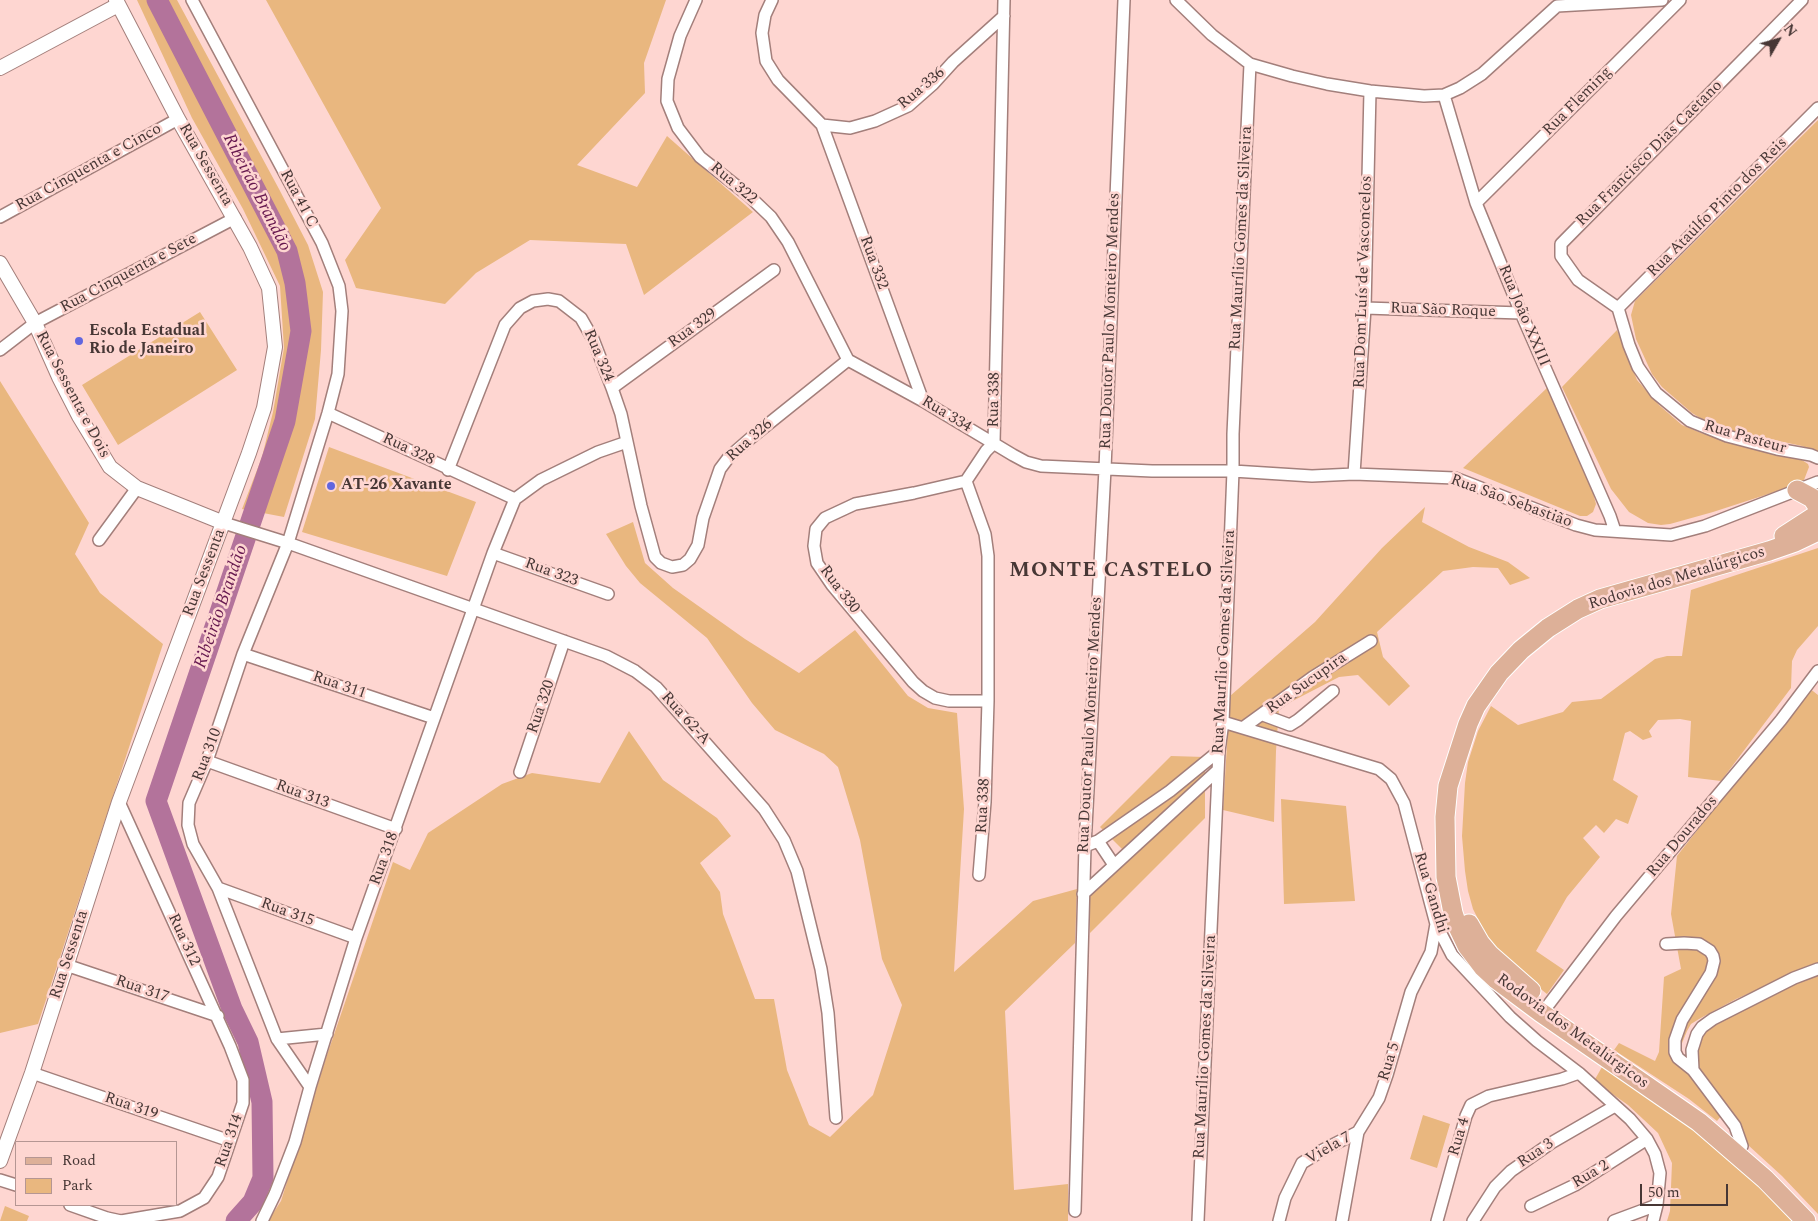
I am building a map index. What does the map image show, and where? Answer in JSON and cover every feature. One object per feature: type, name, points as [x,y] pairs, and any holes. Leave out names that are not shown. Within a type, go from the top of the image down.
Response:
[{"type":"main road","points":[[1797,490],[1812,498],[1818,507]]},
{"type":"main road","points":[[1769,551],[1782,537],[1818,514]]},
{"type":"main road","name":"Rodovia dos Metalúrgicos","points":[[1806,1221],[1759,1174],[1693,1118],[1595,1052],[1497,980],[1474,956],[1466,946],[1456,925],[1446,876],[1444,837],[1446,798],[1457,757],[1472,715],[1499,673],[1521,650],[1548,628],[1578,609],[1600,599],[1769,551],[1818,531]]},
{"type":"main road","name":"Rodovia dos Metalúrgicos","points":[[1457,757],[1455,860],[1461,897],[1472,929],[1490,955],[1518,981],[1548,1004],[1693,1107],[1742,1146],[1776,1174],[1818,1219]]},
{"type":"street","name":"Rua 41 C","points":[[192,0],[322,243],[339,286],[342,311],[338,374],[328,413]]},
{"type":"street","name":"Rua 322","points":[[696,0],[680,36],[668,79],[668,101],[678,128],[700,157],[748,195],[771,217],[788,242],[848,360]]},
{"type":"street","points":[[772,0],[765,15],[762,33],[766,61],[778,80],[822,125]]},
{"type":"street","name":"Rua 338","points":[[978,875],[985,802],[988,701],[988,556],[985,534],[966,481],[986,450],[994,444],[1004,0]]},
{"type":"street","name":"Rua Doutor Paulo Monteiro Mendes","points":[[1075,1211],[1083,894],[1105,469],[1124,0]]},
{"type":"street","points":[[1176,0],[1212,35],[1250,64],[1292,76],[1370,91],[1424,96],[1444,95],[1460,88],[1482,74],[1554,3],[1662,0]]},
{"type":"street","name":"Rua Fleming","points":[[1476,203],[1680,0]]},
{"type":"street","name":"Rua Francisco Dias Caetano","points":[[1618,308],[1578,280],[1561,256],[1561,244],[1802,0]]},
{"type":"street","points":[[0,68],[117,3]]},
{"type":"street","name":"Rua Sessenta","points":[[0,1161],[32,1073],[119,802],[224,523],[264,408],[275,347],[269,288],[236,218],[178,119],[117,3]]},
{"type":"street","name":"Rua 336","points":[[822,125],[850,128],[876,121],[908,106],[1004,16]]},
{"type":"street","name":"Rua Maurílio Gomes da Silveira","points":[[1198,1221],[1218,770],[1223,722],[1234,471],[1233,434],[1250,64]]},
{"type":"street","name":"Rua Dom Luís de Vasconcelos","points":[[1354,474],[1365,308],[1370,91]]},
{"type":"street","name":"Rua João XXIII","points":[[1444,95],[1476,203],[1521,313],[1610,516],[1615,532]]},
{"type":"street","name":"Rua Ataúlfo Pinto dos Reis","points":[[1618,308],[1818,108]]},
{"type":"street","name":"Rua Cinquenta e Cinco","points":[[0,217],[178,119]]},
{"type":"street","name":"Rua 332","points":[[822,125],[923,401]]},
{"type":"street","name":"Rua Cinquenta e Sete","points":[[0,350],[34,323],[236,218]]},
{"type":"street","name":"Rua Sessenta e Dois","points":[[0,263],[34,323],[59,377],[110,467],[137,488],[224,523]]},
{"type":"street","name":"Rua 329","points":[[612,388],[774,270]]},
{"type":"street","name":"Rua 324","points":[[448,470],[504,325],[520,308],[533,301],[548,299],[559,301],[582,318],[593,339],[612,388],[655,557],[661,563],[672,567]]},
{"type":"street","name":"Rua São Roque","points":[[1365,308],[1521,313]]},
{"type":"street","name":"Rua Pasteur","points":[[1618,308],[1638,368],[1656,393],[1690,421],[1727,436],[1818,458]]},
{"type":"street","name":"Rua 334","points":[[848,360],[923,401],[1026,462],[1041,466],[1105,469]]},
{"type":"street","name":"Rua 326","points":[[672,567],[683,565],[690,559],[698,545],[703,518],[720,469],[729,457],[848,360]]},
{"type":"street","name":"Rua 328","points":[[328,413],[448,470],[515,499]]},
{"type":"street","name":"Rua 310","points":[[310,1087],[277,1039],[218,888],[193,844],[188,825],[189,803],[207,761],[243,654],[288,543],[328,413]]},
{"type":"street","points":[[515,499],[541,480],[598,452],[627,442]]},
{"type":"street","name":"Rua São Sebastião","points":[[1105,469],[1234,471],[1312,476],[1354,474],[1455,478],[1576,526],[1615,532],[1671,535],[1705,526],[1818,482]]},
{"type":"street","name":"Rua 330","points":[[966,481],[855,504],[825,518],[816,529],[814,546],[817,563],[832,585],[913,682],[923,691],[935,698],[949,701],[988,701]]},
{"type":"street","points":[[99,540],[137,488]]},
{"type":"street","name":"Rua 318","points":[[262,1221],[275,1194],[295,1142],[356,938],[434,718],[515,499]]},
{"type":"street","name":"Rua 62-A","points":[[224,523],[288,543],[606,656],[635,671],[656,687],[764,809],[784,840],[797,871],[821,968],[828,1014],[836,1118]]},
{"type":"street","points":[[1769,551],[1804,547],[1818,541]]},
{"type":"street","name":"Rua 323","points":[[494,553],[608,594]]},
{"type":"street","name":"Rua Sucupira","points":[[1244,727],[1313,677],[1371,641]]},
{"type":"street","name":"Rua 320","points":[[520,772],[564,642]]},
{"type":"street","name":"Rua 311","points":[[243,654],[434,718]]},
{"type":"street","name":"Rua Dourados","points":[[1548,1004],[1616,916],[1781,720],[1818,671]]},
{"type":"street","points":[[1808,683],[1818,690]]},
{"type":"street","points":[[1262,715],[1290,725],[1334,691]]},
{"type":"street","name":"Rua Gandhi","points":[[1223,722],[1379,769],[1391,779],[1404,803],[1436,924],[1452,955],[1489,996],[1537,1041],[1579,1073],[1630,1118],[1647,1139],[1655,1154],[1660,1173],[1657,1205],[1653,1221]]},
{"type":"street","points":[[1085,846],[1098,841],[1170,791],[1219,751]]},
{"type":"street","name":"Rua 313","points":[[207,761],[396,829]]},
{"type":"street","points":[[1083,894],[1218,770]]},
{"type":"street","name":"Rua 312","points":[[119,802],[218,1016],[242,1080]]},
{"type":"street","points":[[1098,841],[1114,865]]},
{"type":"street","name":"Rua 315","points":[[218,888],[356,938]]},
{"type":"street","points":[[1436,924],[1456,925]]},
{"type":"street","name":"Rua 5","points":[[1342,1221],[1358,1132],[1379,1098],[1411,992],[1431,952],[1436,924]]},
{"type":"street","points":[[1666,944],[1698,944],[1710,951],[1713,956],[1714,962],[1711,973],[1682,1020],[1675,1040],[1675,1052],[1678,1058],[1692,1070],[1735,1126],[1742,1146]]},
{"type":"street","name":"Rua 317","points":[[66,965],[218,1016]]},
{"type":"street","points":[[1692,1070],[1694,1042],[1702,1027],[1708,1022],[1794,978],[1818,969]]},
{"type":"street","points":[[277,1039],[327,1034]]},
{"type":"street","name":"Rua 319","points":[[32,1073],[230,1141]]},
{"type":"street","name":"Rua 4","points":[[1437,1221],[1466,1116],[1471,1105],[1489,1096],[1562,1079],[1579,1073]]},
{"type":"street","name":"Rua 314","points":[[73,1206],[121,1221],[180,1211],[204,1198],[218,1176],[243,1103],[242,1080]]},
{"type":"street","name":"Rua 3","points":[[1473,1221],[1495,1187],[1511,1171],[1551,1143],[1615,1106]]},
{"type":"street","name":"Viela 7","points":[[1279,1221],[1286,1198],[1302,1163],[1322,1150],[1358,1132]]},
{"type":"street","name":"Rua 2","points":[[1531,1206],[1575,1186],[1647,1139]]},
{"type":"street","points":[[0,1180],[15,1185]]},
{"type":"street","points":[[1614,1221],[1657,1205]]},
{"type":"green space","points":[[137,0],[177,0],[308,245],[323,292],[321,350],[315,419],[284,517],[242,509],[262,457],[273,412],[284,348],[280,286],[243,209],[192,118]]},
{"type":"green space","points":[[266,0],[666,0],[644,63],[645,93],[577,165],[637,187],[667,136],[753,212],[644,295],[626,244],[530,240],[476,273],[445,304],[356,288],[345,260],[381,208]]},
{"type":"green space","points":[[1818,120],[1818,452],[1802,446],[1724,429],[1692,413],[1662,387],[1652,374],[1636,339],[1631,315],[1635,301]]},
{"type":"green space","points":[[200,312],[237,370],[118,445],[82,385]]},
{"type":"green space","points":[[1617,330],[1637,380],[1660,406],[1682,425],[1701,433],[1802,460],[1809,467],[1804,480],[1796,485],[1670,524],[1648,523],[1629,512],[1611,489],[1562,387]]},
{"type":"green space","points":[[0,381],[89,523],[75,554],[100,593],[163,644],[38,1024],[0,1033]]},
{"type":"green space","points":[[1548,387],[1592,489],[1596,504],[1593,512],[1587,516],[1580,516],[1463,468]]},
{"type":"green space","points":[[329,447],[476,502],[447,576],[302,532]]},
{"type":"green space","points":[[1425,507],[1422,522],[1469,547],[1508,562],[1530,578],[1510,585],[1498,568],[1473,567],[1443,571],[1377,632],[1383,657],[1410,686],[1389,706],[1358,675],[1339,677],[1279,708],[1274,822],[1223,810],[1230,696],[1315,622],[1382,548]]},
{"type":"green space","points":[[633,522],[645,563],[673,588],[745,639],[799,673],[855,630],[908,696],[928,708],[957,713],[964,809],[954,972],[1033,901],[1077,889],[1075,943],[1005,1011],[1014,1190],[1068,1184],[1068,1221],[268,1221],[281,1201],[326,1058],[393,862],[410,870],[428,833],[502,784],[532,773],[600,783],[629,731],[663,780],[717,818],[731,836],[700,863],[720,892],[723,914],[755,999],[774,999],[787,1070],[809,1125],[830,1137],[873,1095],[902,1005],[882,959],[860,840],[838,767],[824,754],[775,730],[752,703],[707,638],[640,583],[626,566],[606,534]]},
{"type":"green space","points":[[1818,548],[1818,626],[1797,650],[1792,661],[1791,688],[1721,781],[1688,777],[1691,721],[1680,719],[1658,720],[1649,731],[1652,737],[1643,740],[1630,731],[1625,733],[1613,780],[1638,796],[1628,824],[1616,819],[1604,833],[1596,825],[1583,838],[1600,857],[1567,897],[1536,951],[1564,970],[1547,994],[1513,967],[1489,941],[1473,909],[1468,891],[1462,836],[1465,783],[1468,762],[1478,731],[1491,706],[1518,725],[1563,712],[1572,702],[1601,699],[1655,659],[1667,656],[1682,656],[1691,590]]},
{"type":"green space","points":[[1809,688],[1818,695],[1818,965],[1802,970],[1736,999],[1691,1024],[1680,1048],[1686,1070],[1722,1115],[1717,1121],[1689,1099],[1614,1050],[1619,1043],[1655,1061],[1659,1052],[1664,977],[1681,969],[1671,914],[1677,856]]},
{"type":"green space","points":[[1171,756],[1205,757],[1205,818],[1090,933],[1089,892],[1130,857],[1100,827]]},
{"type":"green space","points":[[1281,799],[1346,806],[1355,901],[1284,904]]},
{"type":"green space","points":[[1818,972],[1818,1214],[1782,1176],[1748,1145],[1737,1119],[1704,1079],[1698,1066],[1697,1054],[1699,1043],[1705,1032],[1713,1024]]},
{"type":"green space","points":[[1602,1067],[1677,1116],[1722,1151],[1753,1178],[1795,1221],[1667,1221],[1670,1211],[1672,1163],[1658,1133],[1628,1105],[1594,1081]]},
{"type":"green space","points":[[1423,1115],[1450,1124],[1437,1168],[1410,1159]]},
{"type":"green space","points":[[5,1206],[29,1216],[27,1221],[0,1221]]},
{"type":"waterway","name":"Ribeirão Brandão","points":[[157,0],[287,251],[295,283],[301,331],[285,421],[156,801],[232,1009],[248,1042],[262,1102],[263,1178],[253,1202],[236,1221]]},
{"type":"place","name":"Escola Estadual Rio de Janeiro","points":[[79,341]]},
{"type":"place","name":"AT-26 Xavante","points":[[331,486]]},
{"type":"district","name":"MONTE CASTELO","points":[[1111,572]]}]
